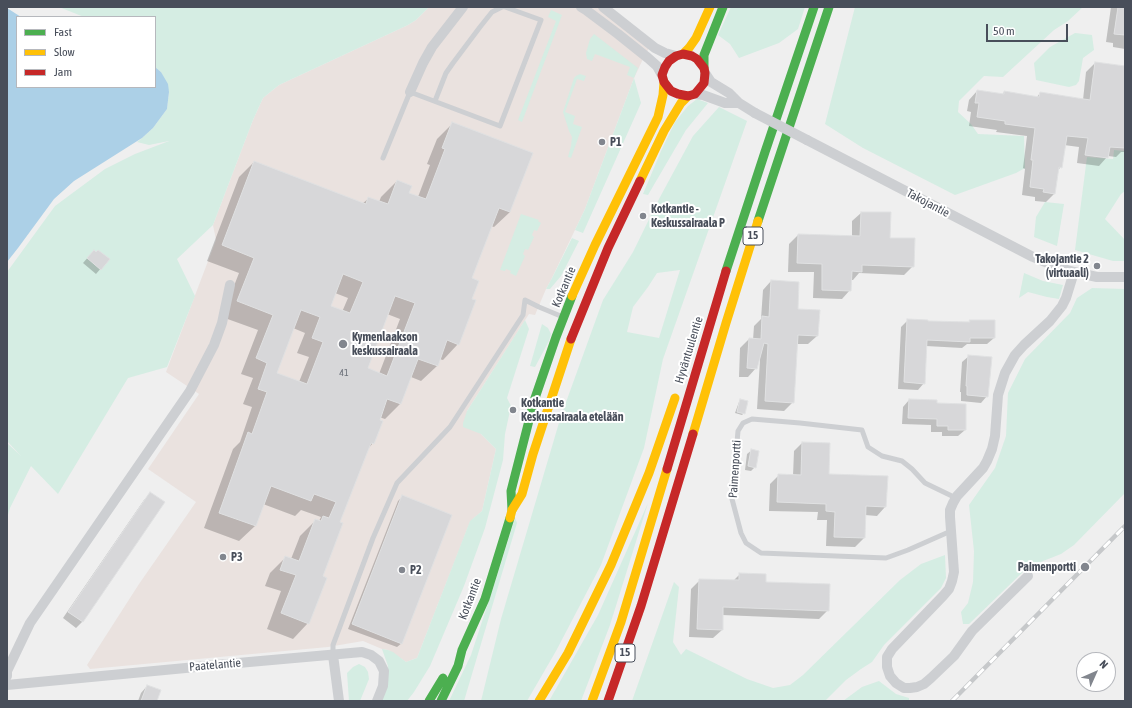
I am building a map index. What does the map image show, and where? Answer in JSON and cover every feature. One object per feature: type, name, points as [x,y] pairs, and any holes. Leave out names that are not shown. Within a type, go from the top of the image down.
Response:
[{"type":"main road","points":[[710,7],[690,48],[668,61],[665,67],[663,78],[671,91],[678,94],[691,95],[700,89],[704,83],[704,55],[723,7]]},
{"type":"main road","name":"Hyväntuulentie","points":[[592,701],[638,568],[727,269],[814,7]]},
{"type":"main road","name":"15","points":[[608,701],[641,606],[730,309],[829,7]]},
{"type":"main road","points":[[680,55],[692,56],[697,59],[705,70]]},
{"type":"main road","name":"Kotkantie","points":[[512,510],[511,491],[524,439],[534,401],[556,337],[596,245],[658,117],[663,95],[663,78]]},
{"type":"main road","name":"Kotkantie","points":[[441,701],[458,666],[462,650],[484,599],[512,510],[522,494],[549,405],[578,323],[603,261],[630,199],[664,132],[681,103],[691,95]]},
{"type":"main road","points":[[694,348],[727,269]]},
{"type":"main road","points":[[540,701],[571,647],[611,564],[649,473],[678,389]]},
{"type":"main road","points":[[623,686],[641,606]]},
{"type":"main road","name":"Kotkantie","points":[[429,701],[452,663],[462,650]]},
{"type":"street","points":[[410,92],[432,47],[463,7]]},
{"type":"street","points":[[581,7],[648,58],[657,66],[663,78]]},
{"type":"street","points":[[603,7],[655,48],[665,53],[680,55]]},
{"type":"street","name":"Takojantie","points":[[705,70],[711,82],[730,93],[738,103],[755,113],[1033,257],[1074,272],[1097,277],[1125,277]]},
{"type":"street","name":"Takojantie","points":[[691,95],[726,103],[738,103]]},
{"type":"street","points":[[1028,576],[972,631],[954,656],[931,678],[917,687],[904,688],[896,683],[890,676],[887,667],[888,657],[895,645],[949,589],[954,572],[950,510],[956,498],[983,468],[992,449],[995,436],[998,396],[1005,373],[1015,355],[1050,321],[1062,306],[1074,272]]},
{"type":"street","points":[[7,676],[7,671],[30,623],[190,390],[214,345],[222,323],[230,285]]},
{"type":"street","name":"Paatelantie","points":[[7,686],[238,662],[362,652],[371,655],[379,661],[384,671],[383,686],[377,701]]},
{"type":"street","points":[[333,655],[339,701]]},
{"type":"lane","points":[[383,158],[410,92],[500,126],[541,20],[504,7],[492,12],[446,73],[434,101]]},
{"type":"lane","points":[[523,13],[526,7]]},
{"type":"lane","points":[[333,655],[333,645],[373,538],[397,483],[450,427],[523,315],[525,300],[578,323]]},
{"type":"lane","name":"Paimenportti","points":[[951,531],[886,558],[761,553],[746,543],[741,533],[732,499],[738,431],[743,423],[752,419],[862,430],[868,447],[882,456],[902,461],[925,483],[956,498]]},
{"type":"shaded area","name":"Kymenlaakson keskussairaala","points":[[429,7],[610,7],[653,41],[634,78],[585,209],[535,315],[529,314],[467,411],[481,434],[496,449],[482,511],[470,522],[417,658],[406,662],[388,650],[363,641],[328,647],[90,669],[87,665],[139,584],[196,502],[148,469],[199,394],[166,372],[216,240],[213,225],[253,120],[263,98],[279,85],[408,25],[416,20]]},
{"type":"green space","points":[[59,7],[429,7],[416,20],[408,25],[279,85],[263,98],[253,120],[213,225],[177,259],[195,296],[167,367],[128,378],[58,494],[31,466],[10,508],[7,518],[7,443],[21,456],[7,441],[7,272],[55,206],[105,169],[135,154],[169,141],[149,145],[137,142],[153,128],[167,109],[169,92],[161,72],[156,68],[156,16],[82,16]]},
{"type":"green space","points":[[731,7],[805,7],[798,29],[779,43],[739,58],[730,44],[718,35]]},
{"type":"green space","points":[[855,7],[1083,7],[1068,21],[1054,30],[1003,77],[984,76],[959,101],[958,112],[971,124],[978,134],[1024,136],[1025,168],[1016,173],[955,195],[863,148],[825,124]]},
{"type":"green space","points":[[551,10],[562,15],[522,122],[518,120],[556,21],[548,17]]},
{"type":"green space","points":[[1075,33],[1092,35],[1094,50],[1083,58],[1079,81],[1076,85],[1069,87],[1036,80],[1034,63],[1050,47]]},
{"type":"green space","points":[[594,34],[638,68],[634,78],[627,75],[630,67],[595,54],[592,61],[587,59],[586,53],[590,39]]},
{"type":"green space","points":[[580,74],[586,76],[584,81],[577,79],[565,112],[575,116],[573,124],[582,127],[571,158],[568,157],[572,137],[563,112],[574,78]]},
{"type":"green space","points":[[634,78],[641,103],[583,233],[575,230],[585,209]]},
{"type":"green space","points":[[697,99],[708,103],[686,130],[648,195],[643,194],[675,122],[688,106]]},
{"type":"green space","points":[[719,107],[747,121],[663,359],[644,448],[601,565],[556,651],[527,701],[481,701],[501,619],[561,416],[603,300],[633,252],[659,199],[693,136]],"holes":[[[680,270],[659,338],[627,332],[633,307],[657,273]]]},
{"type":"green space","points":[[1114,150],[1125,151],[1125,191],[1121,194],[1105,219],[1125,240],[1125,261],[1113,261],[1075,250],[1087,157],[1113,159]]},
{"type":"green space","points":[[1045,202],[1064,204],[1057,246],[1034,237],[1036,217]]},
{"type":"green space","points":[[521,214],[539,220],[538,221],[541,223],[537,231],[534,230],[532,235],[534,237],[528,250],[525,249],[523,254],[525,256],[516,276],[510,273],[511,271],[506,269],[505,271],[500,270]]},
{"type":"green space","points":[[572,238],[579,241],[561,276],[550,289],[546,289],[552,278]]},
{"type":"green space","points":[[1024,273],[1043,281],[1063,285],[1059,299],[1028,292],[1019,298]]},
{"type":"green space","points":[[1092,288],[1125,289],[1125,493],[1074,545],[1061,554],[1028,567],[969,624],[963,624],[961,612],[968,603],[973,582],[974,551],[969,505],[995,468],[1006,436],[1008,393],[1025,359],[1070,313],[1077,298]]},
{"type":"green space","points":[[525,320],[529,329],[507,398],[511,406],[505,434],[503,460],[485,528],[464,586],[430,666],[414,692],[407,701],[381,701],[387,686],[388,666],[382,649],[393,652],[406,662],[417,658],[470,521],[482,511],[496,449],[481,434],[463,427],[463,423],[467,411]]},
{"type":"green space","points":[[542,324],[548,328],[551,334],[549,341],[535,367],[530,366]]},
{"type":"green space","points":[[648,503],[610,625],[581,701],[549,701],[598,615]]},
{"type":"green space","points":[[515,518],[517,523],[464,701],[449,701],[471,655]]},
{"type":"green space","points":[[945,555],[946,578],[941,588],[884,645],[872,662],[846,680],[825,701],[632,701],[674,582],[679,587],[673,642],[681,655],[686,649],[747,679],[773,688],[790,685],[803,675],[900,580],[921,564]]},
{"type":"green space","points":[[359,664],[365,667],[368,672],[369,679],[360,701],[349,701],[347,673]]},
{"type":"green space","points":[[879,681],[896,694],[909,698],[909,701],[843,701],[862,687]]},
{"type":"water","points":[[7,8],[19,16],[16,16],[16,88],[156,88],[156,68],[161,72],[168,84],[169,92],[167,109],[153,128],[142,138],[74,181],[54,199],[7,262]]},
{"type":"building","points":[[1118,7],[1125,7],[1125,35],[1114,34]]},
{"type":"building","points":[[1095,62],[1125,66],[1125,148],[1110,147],[1108,158],[1085,155],[1088,138],[1067,136],[1062,168],[1059,167],[1055,194],[1043,192],[1044,189],[1030,187],[1033,160],[1031,160],[1035,128],[1005,124],[1005,121],[977,117],[979,103],[975,103],[977,90],[1004,94],[1004,91],[1039,97],[1040,92],[1090,100]]},
{"type":"building","points":[[452,122],[533,153],[510,212],[499,208],[472,278],[479,281],[472,299],[476,300],[459,345],[447,340],[438,366],[418,359],[401,404],[387,399],[380,420],[383,421],[374,444],[371,443],[340,522],[343,523],[323,576],[327,578],[309,624],[281,613],[296,575],[280,570],[285,556],[299,561],[315,519],[321,521],[323,516],[329,518],[336,502],[314,494],[311,501],[271,486],[256,526],[219,513],[248,432],[252,434],[267,392],[258,389],[267,363],[256,358],[273,315],[237,301],[254,258],[222,245],[254,161],[366,204],[368,197],[388,204],[397,180],[412,186],[409,193],[426,199],[445,149],[442,148]],"holes":[[[343,274],[363,282],[350,313],[331,306]],[[395,296],[415,303],[387,376],[368,368]],[[301,310],[320,317],[312,338],[323,342],[307,384],[277,373]]]},
{"type":"building","points":[[861,212],[891,212],[890,238],[915,238],[914,267],[862,265],[862,272],[852,271],[851,291],[822,290],[822,264],[797,263],[798,234],[860,236]]},
{"type":"building","points":[[94,250],[96,252],[98,250],[110,259],[101,270],[87,258]]},
{"type":"building","points":[[771,280],[799,282],[798,309],[820,310],[818,336],[798,335],[794,403],[765,401],[768,344],[764,343],[757,369],[747,368],[749,338],[761,339],[762,316],[769,317]]},
{"type":"building","points":[[907,319],[970,322],[969,320],[995,320],[995,338],[970,338],[970,342],[927,340],[925,384],[904,382]]},
{"type":"building","points":[[968,355],[992,357],[988,397],[967,395],[966,386]]},
{"type":"building","points":[[740,399],[748,401],[745,414],[737,412]]},
{"type":"building","points":[[909,399],[937,400],[937,403],[966,404],[966,430],[948,430],[948,426],[937,426],[937,419],[908,418]]},
{"type":"building","points":[[802,442],[830,443],[829,474],[888,476],[886,507],[866,506],[865,538],[834,537],[835,512],[826,511],[826,504],[777,502],[778,474],[801,475]]},
{"type":"building","points":[[751,449],[759,451],[756,468],[748,466]]},
{"type":"building","points":[[150,492],[165,502],[83,622],[68,612]]},
{"type":"building","name":"P2","points":[[402,495],[452,515],[402,644],[352,624]]},
{"type":"building","points":[[739,573],[766,574],[766,582],[830,584],[829,611],[723,607],[723,630],[697,629],[699,579],[739,580]]},
{"type":"building","points":[[147,685],[161,690],[157,701],[141,701]]},
{"type":"railway","points":[[952,701],[1125,526]]},
{"type":"traffic: fast","points":[[704,68],[704,55],[723,7]]},
{"type":"traffic: fast","points":[[726,271],[814,7]]},
{"type":"traffic: fast","points":[[758,221],[829,7]]},
{"type":"traffic: fast","points":[[512,510],[511,491],[534,401],[572,296]]},
{"type":"traffic: fast","points":[[441,701],[458,666],[462,650],[485,599],[510,518]]},
{"type":"traffic: fast","points":[[429,701],[443,678]]},
{"type":"traffic: slow","points":[[683,54],[696,38],[710,7]]},
{"type":"traffic: slow","points":[[572,296],[595,245],[658,117],[663,95],[664,82]]},
{"type":"traffic: slow","points":[[640,181],[664,131],[681,103],[688,96]]},
{"type":"traffic: slow","points":[[693,434],[758,221]]},
{"type":"traffic: slow","points":[[510,518],[512,510],[522,494],[533,454],[571,339]]},
{"type":"traffic: slow","points":[[539,701],[568,653],[611,565],[649,473],[675,398]]},
{"type":"traffic: slow","points":[[592,701],[621,622],[667,469]]},
{"type":"traffic: jam","points":[[683,54],[697,59],[704,68],[705,73],[704,83],[695,94],[688,96],[671,91],[664,82],[662,75],[669,61],[676,56],[683,54]]},
{"type":"traffic: jam","points":[[571,339],[608,248],[640,181]]},
{"type":"traffic: jam","points":[[667,469],[726,271]]},
{"type":"traffic: jam","points":[[608,701],[641,606],[693,434]]},
{"type":"place","name":"P1","points":[[602,142]]},
{"type":"place","name":"Kotkantie - Keskussairaala P","points":[[643,216]]},
{"type":"place","name":"Takojantie 2 (virtuaali)","points":[[1097,266]]},
{"type":"place","name":"Kymenlaakson keskussairaala","points":[[343,344]]},
{"type":"place","name":"Kotkantie Keskussairaala etelään","points":[[513,410]]},
{"type":"place","name":"P3","points":[[223,557]]},
{"type":"place","name":"Paimenportti","points":[[1085,567]]},
{"type":"place","name":"P2","points":[[402,570]]}]
